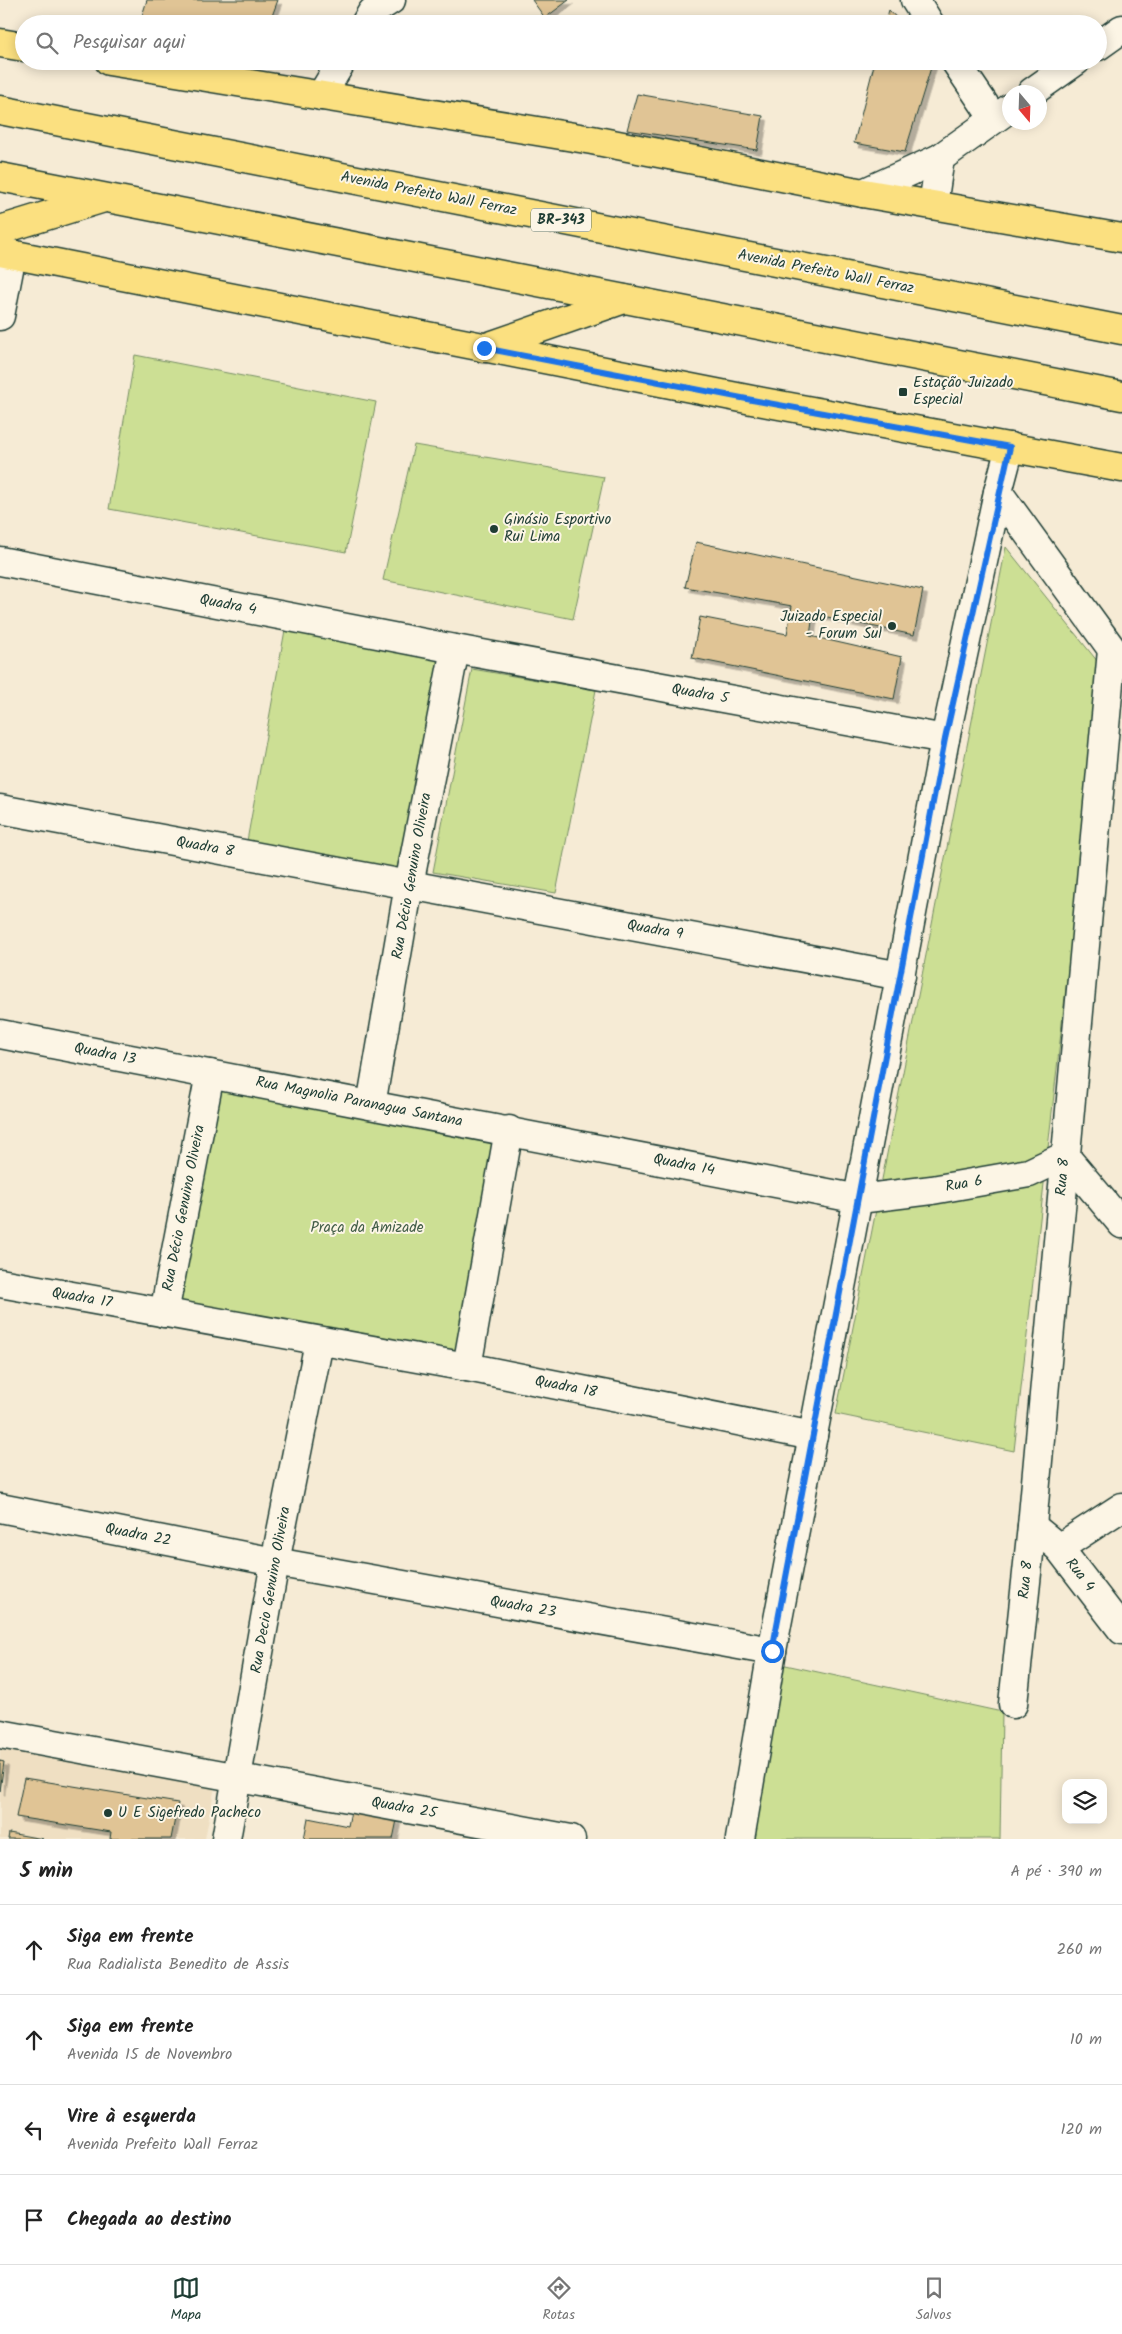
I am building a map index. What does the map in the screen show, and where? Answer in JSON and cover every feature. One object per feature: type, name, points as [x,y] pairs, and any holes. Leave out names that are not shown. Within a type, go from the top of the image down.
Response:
[{"type":"main road","points":[[0,44],[15,46]]},
{"type":"main road","points":[[164,70],[592,140],[933,206],[1122,238]]},
{"type":"main road","name":"Avenida Prefeito Wall Ferraz","points":[[0,110],[1122,330]]},
{"type":"main road","points":[[0,177],[625,298],[978,370],[1122,396]]},
{"type":"main road","points":[[4,245],[106,197]]},
{"type":"main road","points":[[4,245],[484,348],[752,400],[1122,468]]},
{"type":"main road","points":[[484,348],[625,298]]},
{"type":"street","points":[[915,0],[924,15]]},
{"type":"street","points":[[1107,40],[1122,29]]},
{"type":"street","points":[[321,96],[337,70]]},
{"type":"street","points":[[863,192],[940,158],[1002,114],[963,70]]},
{"type":"street","points":[[1042,85],[1063,70]]},
{"type":"street","points":[[933,206],[940,158]]},
{"type":"street","points":[[0,316],[4,245]]},
{"type":"street","points":[[740,1839],[772,1651],[945,739],[998,492],[1010,447]]},
{"type":"street","points":[[998,492],[1117,657]]},
{"type":"street","name":"Quadra 4","points":[[0,561],[455,649]]},
{"type":"street","name":"Quadra 5","points":[[455,649],[945,739]]},
{"type":"street","name":"Rua Décio Genuino Oliveira","points":[[371,1104],[409,885],[455,649]]},
{"type":"street","name":"Rua 8","points":[[1013,1704],[1032,1526],[1064,1156],[1117,657]]},
{"type":"street","name":"Quadra 8","points":[[0,809],[409,885]]},
{"type":"street","name":"Quadra 9","points":[[409,885],[901,976]]},
{"type":"street","name":"Quadra 13","points":[[0,1034],[210,1074]]},
{"type":"street","name":"Rua Décio Genuino Oliveira","points":[[164,1313],[210,1074]]},
{"type":"street","name":"Rua Magnolia Paranagua Santana","points":[[210,1074],[509,1130]]},
{"type":"street","points":[[467,1367],[509,1130]]},
{"type":"street","name":"Quadra 14","points":[[509,1130],[859,1199]]},
{"type":"street","points":[[1064,1156],[1122,1224]]},
{"type":"street","name":"Rua 6","points":[[859,1199],[932,1190],[1029,1173],[1064,1156]]},
{"type":"street","name":"Quadra 17","points":[[0,1283],[319,1342]]},
{"type":"street","name":"Quadra 18","points":[[319,1342],[467,1367],[813,1436]]},
{"type":"street","name":"Rua Decio Genuino Oliveira","points":[[226,1839],[275,1562],[319,1342]]},
{"type":"street","points":[[1059,1548],[1122,1507]]},
{"type":"street","name":"Quadra 22","points":[[0,1508],[275,1562]]},
{"type":"street","name":"Rua 4","points":[[1032,1526],[1059,1548],[1122,1630]]},
{"type":"street","name":"Quadra 23","points":[[275,1562],[772,1651]]},
{"type":"street","points":[[0,1734],[238,1778]]},
{"type":"street","name":"Quadra 25","points":[[238,1778],[571,1839]]},
{"type":"shaded area","name":"U E Sigefredo Pacheco","points":[[0,1747],[215,1786],[205,1839],[0,1839]]},
{"type":"green space","points":[[135,355],[376,402],[346,552],[109,509]]},
{"type":"green space","name":"Ginásio Esportivo Rui Lima","points":[[414,445],[604,477],[573,619],[383,580]]},
{"type":"green space","points":[[1006,547],[1102,667],[1014,1451],[836,1414]]},
{"type":"green space","points":[[285,630],[442,659],[397,868],[247,841]]},
{"type":"green space","points":[[472,669],[596,690],[556,893],[433,872]]},
{"type":"green space","name":"Praça da Amizade","points":[[219,1090],[500,1138],[458,1359],[177,1305]]},
{"type":"green space","points":[[781,1664],[1002,1712],[1000,1839],[752,1839]]},
{"type":"building","points":[[147,0],[278,0],[272,15],[142,15]]},
{"type":"building","points":[[532,0],[569,0],[549,15],[543,15]]},
{"type":"building","points":[[873,70],[930,70],[905,152],[854,143]]},
{"type":"building","points":[[637,94],[763,116],[757,150],[627,130]]},
{"type":"building","name":"Juizado Especial - Forum Sul","points":[[696,542],[923,590],[914,635],[813,614],[810,636],[902,657],[894,699],[692,658],[700,617],[787,634],[792,606],[685,587]]},
{"type":"building","points":[[0,1761],[4,1762],[0,1791]]},
{"type":"building","points":[[24,1778],[178,1803],[171,1839],[110,1839],[111,1832],[16,1817]]},
{"type":"building","points":[[351,1811],[397,1820],[393,1839],[304,1839],[308,1818],[348,1826]]},
{"type":"building","points":[[9,1833],[43,1839],[8,1839]]},
{"type":"place","name":"Estação Juizado Especial","points":[[903,392]]},
{"type":"place","name":"Ginásio Esportivo Rui Lima","points":[[494,529]]},
{"type":"place","name":"Juizado Especial - Forum Sul","points":[[892,626]]},
{"type":"place","name":"U E Sigefredo Pacheco","points":[[108,1813]]},
{"type":"route","points":[[484,348],[752,400],[1010,447],[998,492],[945,739],[772,1651]]}]
